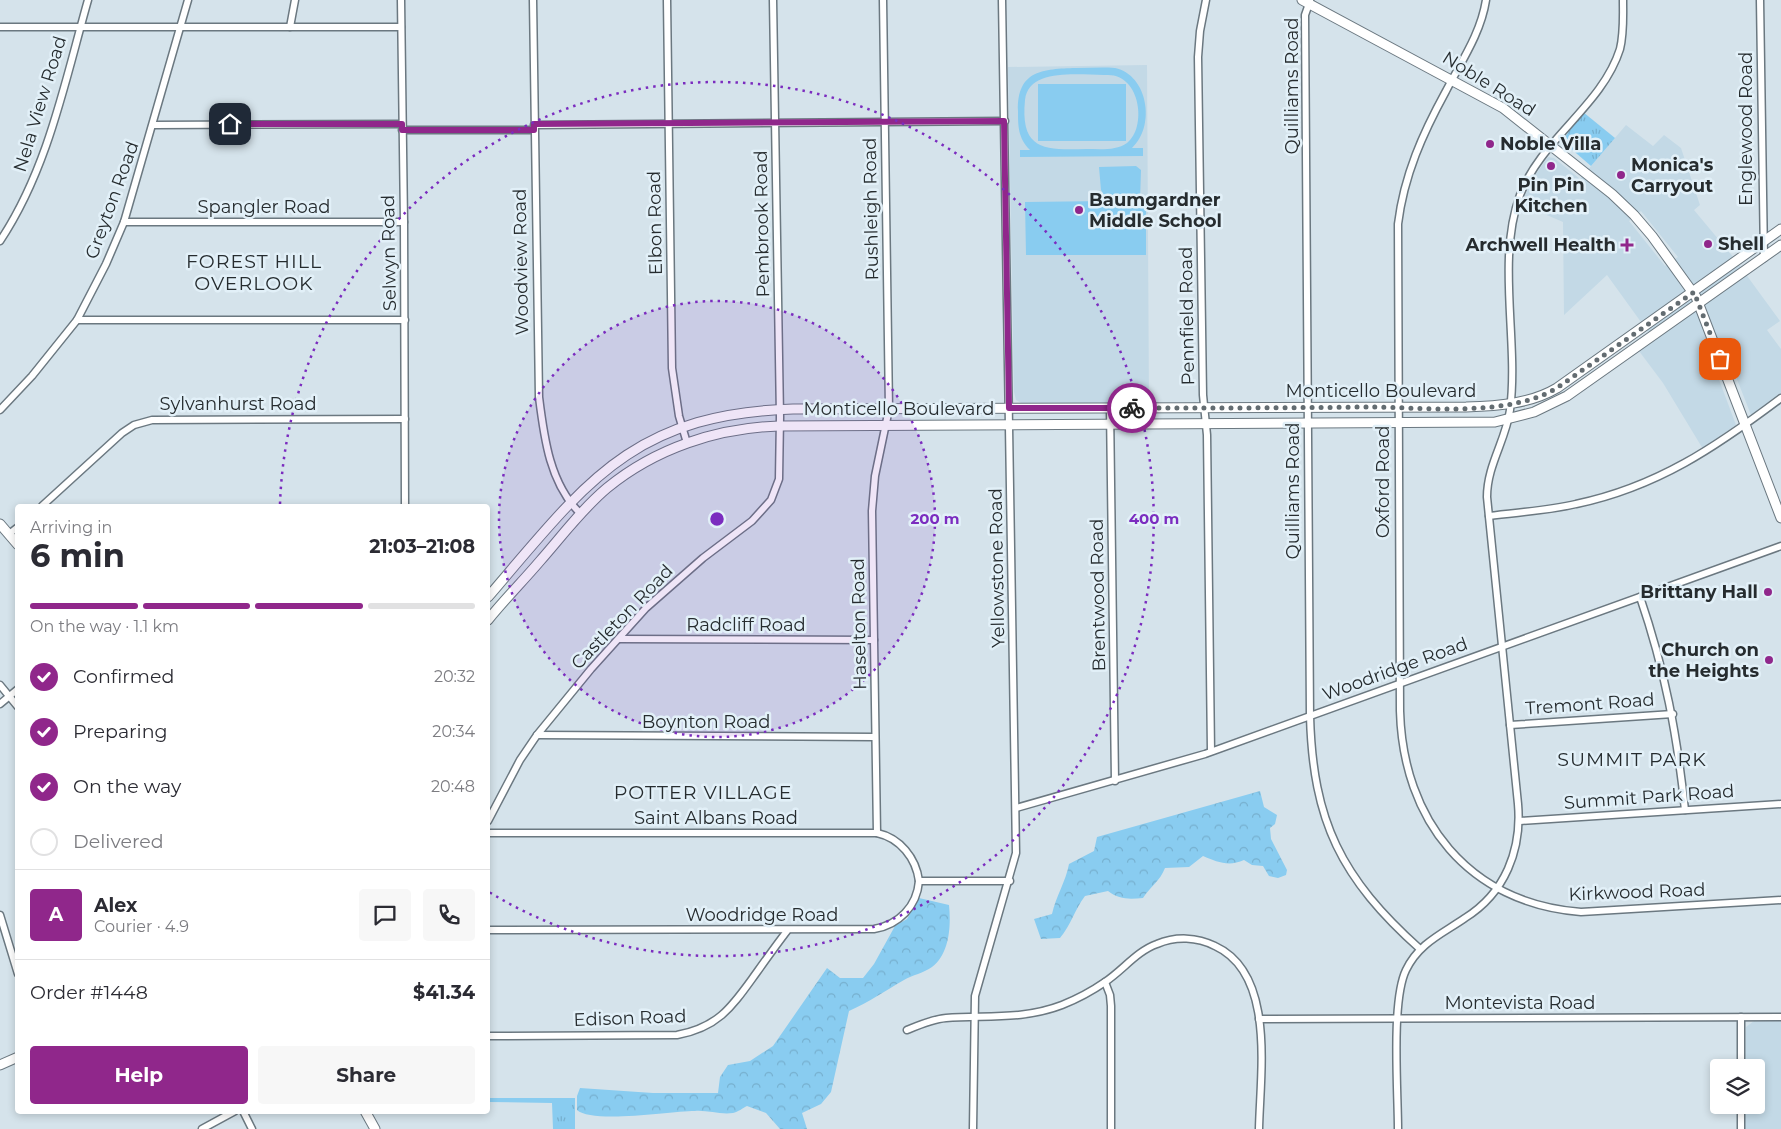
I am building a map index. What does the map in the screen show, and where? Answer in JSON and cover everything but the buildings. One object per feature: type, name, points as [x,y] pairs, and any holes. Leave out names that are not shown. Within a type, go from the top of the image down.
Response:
[{"type":"main road","name":"Noble Road","points":[[1308,1],[1503,108],[1552,145],[1627,208],[1652,236],[1694,292],[1781,518]]},
{"type":"main road","name":"Monticello Boulevard","points":[[490,595],[568,503],[607,467],[632,450],[658,436],[681,428],[727,415],[888,417],[1010,425],[1480,423],[1550,392],[1726,270],[1781,229]]},
{"type":"main road","name":"Monticello Boulevard","points":[[490,618],[580,514],[606,489],[630,471],[659,454],[687,443],[780,417],[888,417],[1009,408],[1466,407],[1534,412],[1562,399],[1781,245]]},
{"type":"main road","points":[[1726,270],[1734,279]]},
{"type":"main road","points":[[1653,321],[1660,331]]},
{"type":"main road","points":[[0,524],[15,541]]},
{"type":"main road","points":[[0,1065],[15,1058]]},
{"type":"main road","points":[[367,1114],[375,1129]]},
{"type":"street","name":"Nela View Road","points":[[0,241],[23,201],[44,151],[88,0]]},
{"type":"street","name":"Greyton Road","points":[[0,410],[32,376],[76,320],[106,264],[124,222],[154,125],[188,0]]},
{"type":"street","points":[[290,27],[295,0]]},
{"type":"street","name":"Selwyn Road","points":[[400,0],[405,320],[405,504]]},
{"type":"street","name":"Woodview Road","points":[[533,0],[539,398],[548,451],[568,503],[580,514]]},
{"type":"street","name":"Elbon Road","points":[[667,0],[672,368],[681,428],[687,443]]},
{"type":"street","name":"Pembrook Road","points":[[773,0],[780,417]]},
{"type":"street","name":"Rushleigh Road","points":[[883,0],[888,417]]},
{"type":"street","name":"Yellowstone Road","points":[[973,1129],[973,1018],[976,989],[1010,881],[1016,853],[1002,0]]},
{"type":"street","name":"Pennfield Road","points":[[1206,0],[1198,55],[1203,408],[1207,424],[1211,752]]},
{"type":"street","name":"Oxford Road","points":[[1486,0],[1478,30],[1417,149],[1400,209],[1396,246],[1400,683],[1403,754],[1408,776],[1419,802],[1435,831],[1454,853],[1469,869],[1498,888]]},
{"type":"street","points":[[1398,1129],[1398,1018],[1402,981],[1406,968],[1420,949],[1433,938],[1471,914],[1498,888],[1508,871],[1515,852],[1520,821],[1489,516],[1488,477],[1509,411],[1512,224],[1525,184],[1552,145],[1611,69],[1622,36],[1623,0]]},
{"type":"street","name":"Englewood Road","points":[[1760,0],[1764,258]]},
{"type":"street","name":"Quilliams Road","points":[[1308,1],[1305,14],[1310,716],[1315,782],[1331,835],[1360,887],[1382,913],[1420,949]]},
{"type":"street","points":[[0,27],[401,26]]},
{"type":"street","points":[[154,125],[534,127],[669,123],[1004,121]]},
{"type":"street","name":"Spangler Road","points":[[124,222],[404,222]]},
{"type":"street","points":[[76,320],[405,320]]},
{"type":"street","points":[[1489,516],[1570,506],[1629,489],[1678,468],[1746,425],[1781,398]]},
{"type":"street","name":"Brentwood Road","points":[[1110,408],[1115,781]]},
{"type":"street","name":"Castleton Road","points":[[490,817],[520,760],[537,735],[585,676],[654,602],[703,558],[752,521],[771,500],[778,480],[780,417]]},
{"type":"street","name":"Haselton Road","points":[[877,833],[872,502],[888,417]]},
{"type":"street","name":"Sylvanhurst Road","points":[[44,504],[122,433],[134,425],[152,420],[405,419]]},
{"type":"street","points":[[9,534],[15,529]]},
{"type":"street","name":"Woodridge Road","points":[[1016,808],[1211,752],[1781,546]]},
{"type":"street","points":[[1640,597],[1660,658],[1673,714],[1685,810]]},
{"type":"street","name":"Radcliff Road","points":[[619,639],[874,640]]},
{"type":"street","points":[[0,685],[15,703]]},
{"type":"street","points":[[0,704],[15,692]]},
{"type":"street","name":"Tremont Road","points":[[1510,725],[1673,714]]},
{"type":"street","name":"Boynton Road","points":[[537,735],[875,736]]},
{"type":"street","name":"Summit Park Road","points":[[1520,821],[1781,804]]},
{"type":"street","name":"Saint Albans Road","points":[[490,833],[877,833],[896,841],[908,852],[915,865],[919,881]]},
{"type":"street","points":[[919,881],[1010,881]]},
{"type":"street","name":"Woodridge Road","points":[[490,930],[859,930],[887,926],[900,919],[909,909],[917,895],[919,881]]},
{"type":"street","name":"Kirkwood Road","points":[[1498,888],[1539,906],[1581,912],[1781,900]]},
{"type":"street","points":[[0,915],[15,964]]},
{"type":"street","name":"Edison Road","points":[[490,1036],[678,1035],[692,1032],[718,1020],[732,1007],[787,930]]},
{"type":"street","points":[[907,1030],[940,1018],[1015,1016],[1038,1012],[1075,999],[1105,982],[1138,955],[1154,945],[1178,939],[1203,941],[1229,954],[1246,971],[1255,992],[1259,1019],[1259,1129]]},
{"type":"street","points":[[1105,982],[1110,995],[1111,1006],[1111,1129]]},
{"type":"street","points":[[1741,1017],[1741,1059]]},
{"type":"street","name":"Montevista Road","points":[[1259,1019],[1781,1017]]},
{"type":"street","points":[[202,1129],[230,1114]]},
{"type":"street","points":[[244,1114],[252,1129]]},
{"type":"street","points":[[1742,1114],[1742,1129]]},
{"type":"shaded area","name":"Baumgardner Middle School","points":[[1147,65],[1149,404],[1023,404],[1016,400],[1014,392],[1008,67]]},
{"type":"shaded area","points":[[1626,125],[1653,146],[1664,135],[1681,148],[1700,205],[1694,210],[1734,258],[1780,321],[1767,330],[1781,349],[1781,394],[1751,415],[1731,364],[1715,369],[1736,425],[1703,449],[1663,383],[1639,351],[1654,340],[1607,275],[1564,315],[1563,222],[1521,204],[1533,178],[1548,157],[1554,158],[1580,179]],"holes":[[[1641,211],[1678,257],[1665,266],[1629,221]]]},
{"type":"shaded area","points":[[1754,1021],[1781,1021],[1781,1129],[1745,1129],[1745,1114],[1765,1114],[1765,1059],[1745,1059],[1746,1027]]},
{"type":"green space","points":[[1115,68],[1135,80],[1145,102],[1146,115],[1144,127],[1140,139],[1132,148],[1143,148],[1143,156],[1020,157],[1020,150],[1030,150],[1019,132],[1018,122],[1019,97],[1022,87],[1027,80],[1034,74],[1053,69]],"holes":[[[1072,74],[1119,77],[1128,84],[1134,93],[1138,115],[1137,126],[1133,136],[1123,146],[1108,149],[1058,149],[1038,144],[1031,138],[1025,117],[1025,100],[1029,89],[1036,82],[1047,77]]]},
{"type":"green space","points":[[1038,84],[1126,84],[1126,141],[1038,141]]},
{"type":"green space","points":[[1583,112],[1615,138],[1591,166],[1562,141]]},
{"type":"green space","points":[[1136,166],[1141,170],[1140,201],[1146,201],[1146,255],[1026,255],[1025,202],[1107,201],[1101,190],[1099,167]]},
{"type":"green space","points":[[1260,791],[1264,807],[1277,815],[1275,824],[1270,828],[1271,839],[1287,870],[1286,875],[1278,878],[1269,876],[1263,866],[1252,865],[1244,860],[1228,863],[1218,862],[1203,856],[1189,867],[1165,868],[1143,898],[1129,899],[1108,891],[1085,896],[1060,938],[1041,939],[1034,919],[1052,914],[1069,864],[1094,851],[1097,837]]},
{"type":"green space","points":[[919,898],[949,905],[949,930],[943,954],[929,969],[907,978],[849,1011],[831,1092],[821,1104],[802,1113],[807,1129],[780,1129],[766,1113],[747,1106],[733,1113],[695,1111],[633,1116],[599,1116],[585,1114],[577,1110],[577,1096],[580,1088],[653,1093],[718,1093],[720,1077],[728,1065],[750,1061],[773,1046],[827,968],[840,978],[863,978],[874,964],[895,926],[907,919]]},
{"type":"green space","points":[[490,1098],[575,1098],[575,1129],[553,1129],[552,1103],[490,1102]]},
{"type":"way so far","points":[[1132,408],[1481,407],[1523,402],[1543,396],[1557,388],[1694,292],[1720,359]]},
{"type":"place","name":"Noble Villa","points":[[1490,144]]},
{"type":"place","name":"Pin Pin Kitchen","points":[[1551,166]]},
{"type":"place","name":"Monica's Carryout","points":[[1621,175]]},
{"type":"place","name":"Baumgardner Middle School","points":[[1079,210]]},
{"type":"place","name":"Shell","points":[[1708,244]]},
{"type":"place","name":"Archwell Health","points":[[1627,245]]},
{"type":"place","name":"Brittany Hall","points":[[1768,592]]},
{"type":"place","name":"Church on the Heights","points":[[1769,660]]},
{"type":"district","name":"FOREST HILL OVERLOOK","points":[[254,272]]},
{"type":"district","name":"SUMMIT PARK","points":[[1632,759]]},
{"type":"district","name":"POTTER VILLAGE","points":[[703,792]]},
{"type":"route","points":[[230,124],[402,124],[402,130],[534,130],[534,124],[1004,121],[1009,408],[1132,408]]}]
